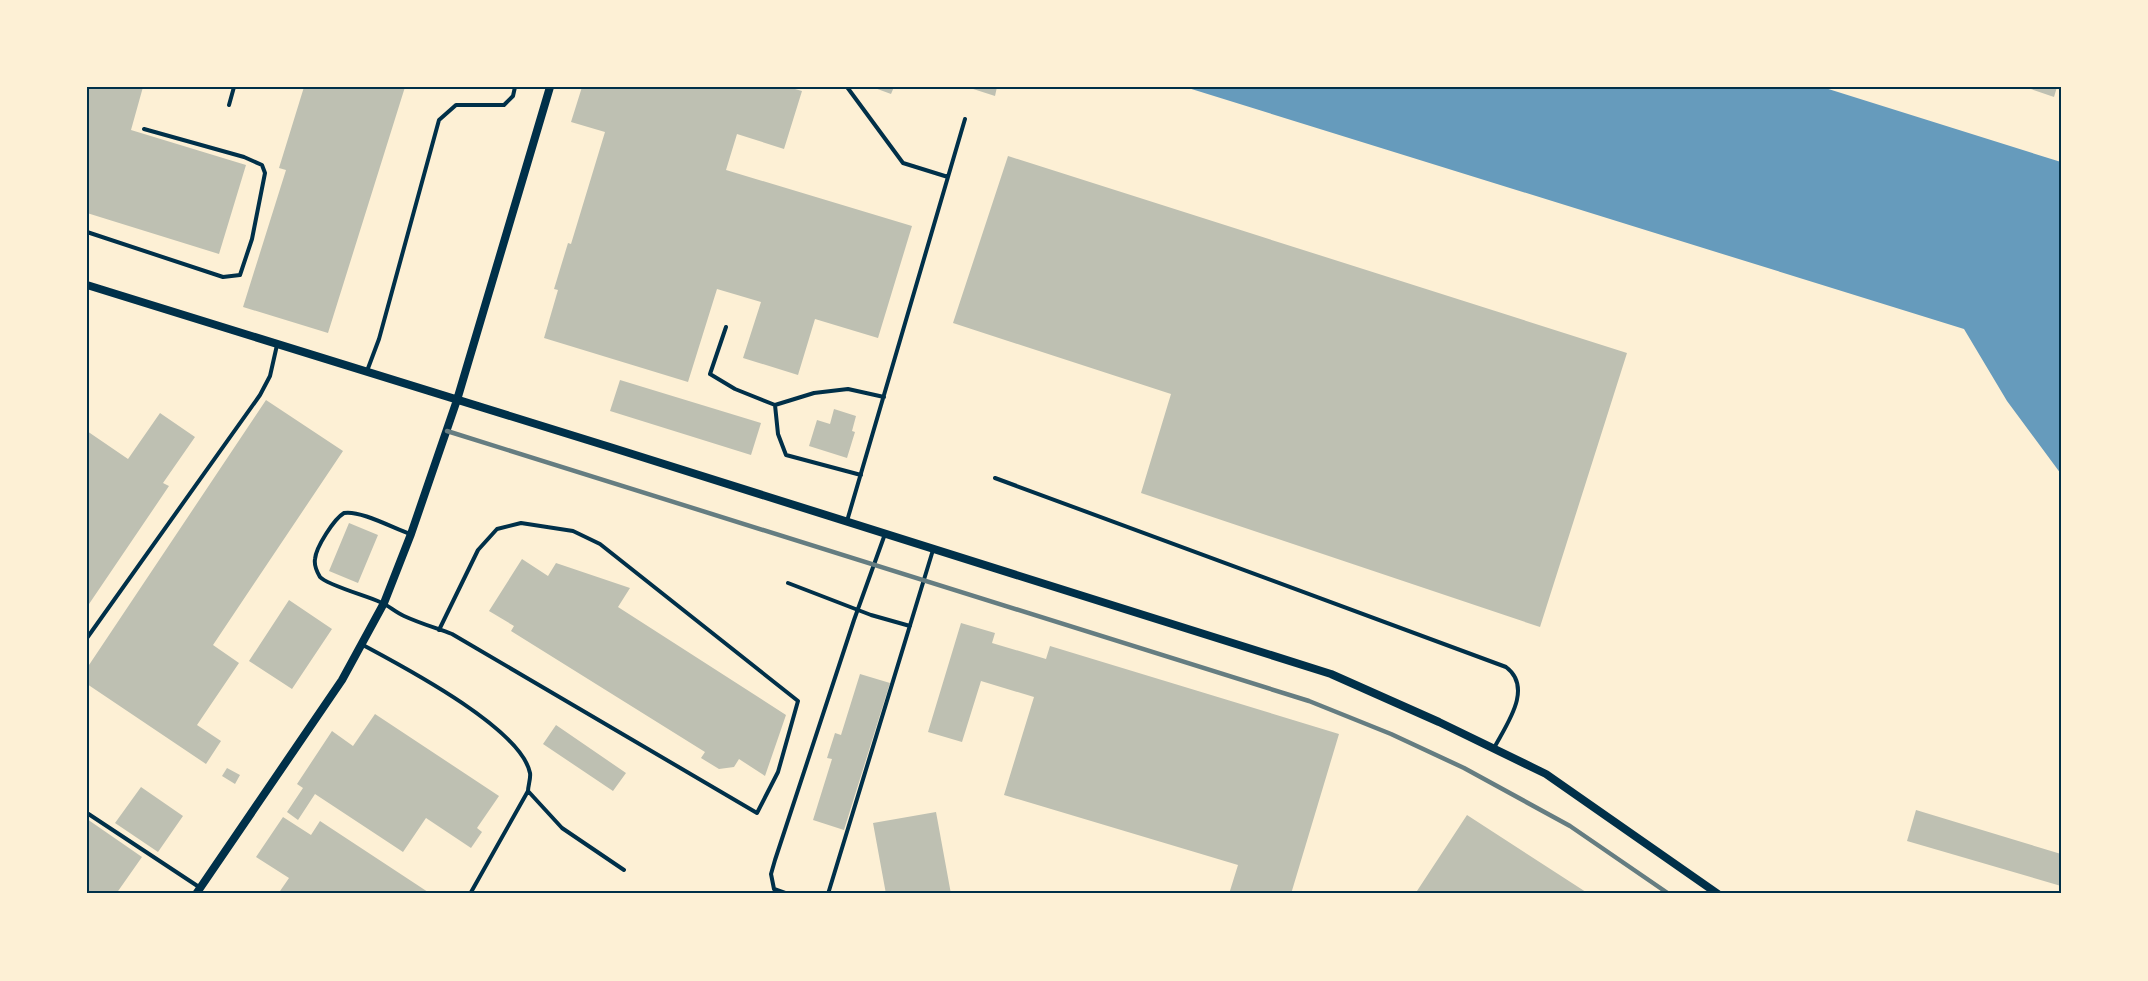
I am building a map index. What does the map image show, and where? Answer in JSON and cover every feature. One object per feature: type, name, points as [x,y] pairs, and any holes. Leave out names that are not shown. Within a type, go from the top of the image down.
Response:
[{"type":"street","points":[[198,891],[342,680],[384,603],[411,534],[457,400],[550,87]]},
{"type":"street","points":[[87,285],[1331,674],[1546,774],[1718,894]]},
{"type":"lane","points":[[229,105],[234,87]]},
{"type":"lane","points":[[367,372],[379,339],[439,120],[456,105],[504,105],[513,96],[515,87]]},
{"type":"lane","points":[[847,87],[903,163],[948,177]]},
{"type":"lane","points":[[847,521],[965,119]]},
{"type":"lane","points":[[87,232],[223,277],[240,276],[252,239],[265,173],[262,165],[244,157],[144,129]]},
{"type":"lane","points":[[726,327],[710,374],[735,390],[775,405],[814,393],[848,389],[884,397]]},
{"type":"lane","points":[[87,638],[260,395],[270,375],[278,345]]},
{"type":"lane","points":[[775,405],[778,435],[786,455],[861,475]]},
{"type":"lane","points":[[995,477],[1506,667],[1514,673],[1518,684],[1518,695],[1515,708],[1494,748]]},
{"type":"lane","points":[[411,534],[369,518],[349,512],[344,513],[328,532],[315,559],[316,569],[321,578],[335,586],[384,603],[401,615],[440,630],[452,634],[757,813],[778,772],[798,701],[600,544],[573,531],[521,523],[497,529],[478,550],[440,630]]},
{"type":"lane","points":[[788,894],[774,889],[771,874],[885,534]]},
{"type":"lane","points":[[828,894],[934,549]]},
{"type":"lane","points":[[788,583],[858,610],[910,626]]},
{"type":"lane","points":[[363,645],[430,681],[467,706],[516,746],[530,773],[528,791],[470,894]]},
{"type":"lane","points":[[528,791],[562,828],[624,870]]},
{"type":"lane","points":[[87,813],[198,891]]},
{"type":"water","points":[[1185,87],[1822,87],[2061,162],[2061,474],[2007,401],[1964,329]]},
{"type":"building","points":[[87,87],[143,87],[131,130],[246,165],[219,254],[87,213]]},
{"type":"building","points":[[304,87],[405,87],[328,333],[243,307],[286,170],[279,168]]},
{"type":"building","points":[[582,87],[788,87],[802,91],[784,149],[737,134],[726,170],[912,226],[878,338],[815,319],[798,375],[743,358],[761,302],[717,289],[688,382],[544,338],[558,290],[554,289],[568,243],[571,244],[605,132],[571,122]]},
{"type":"building","points":[[872,87],[894,87],[891,94]]},
{"type":"building","points":[[967,87],[997,87],[995,96]]},
{"type":"building","points":[[2025,87],[2057,87],[2054,97]]},
{"type":"building","points":[[1008,156],[1627,353],[1540,627],[1141,493],[1171,394],[953,323]]},
{"type":"building","points":[[620,380],[761,423],[751,455],[610,411]]},
{"type":"building","points":[[266,400],[343,451],[213,645],[239,663],[197,725],[221,741],[206,764],[87,684],[87,668]]},
{"type":"building","points":[[834,409],[856,416],[852,431],[855,432],[847,458],[809,446],[817,420],[830,424]]},
{"type":"building","points":[[160,413],[195,437],[163,483],[169,486],[87,607],[87,431],[128,459]]},
{"type":"building","points":[[349,523],[378,535],[358,583],[329,571]]},
{"type":"building","points":[[522,559],[548,576],[556,563],[630,588],[618,607],[786,715],[765,776],[739,759],[734,767],[719,769],[701,758],[705,752],[511,631],[514,626],[489,611]]},
{"type":"building","points":[[289,600],[332,629],[292,689],[249,661]]},
{"type":"building","points":[[961,623],[995,633],[992,643],[1046,659],[1050,646],[1339,734],[1291,894],[1229,894],[1238,865],[1004,795],[1034,697],[981,681],[962,742],[928,732]]},
{"type":"building","points":[[860,674],[890,683],[844,830],[813,820],[832,759],[827,758],[835,733],[841,735]]},
{"type":"building","points":[[375,714],[499,796],[477,828],[482,832],[471,848],[426,818],[403,852],[315,794],[298,820],[287,812],[303,788],[297,784],[332,731],[353,746]]},
{"type":"building","points":[[556,725],[626,773],[613,791],[543,744]]},
{"type":"building","points":[[227,768],[240,775],[235,784],[222,776]]},
{"type":"building","points":[[141,787],[183,816],[158,852],[115,823]]},
{"type":"building","points":[[1916,810],[2061,854],[2061,886],[1907,841]]},
{"type":"building","points":[[936,812],[951,894],[886,894],[873,823]]},
{"type":"building","points":[[1467,815],[1589,894],[1415,894]]},
{"type":"building","points":[[283,817],[311,835],[320,821],[431,894],[278,894],[289,878],[256,857]]},
{"type":"building","points":[[87,819],[142,857],[116,894],[87,894]]},
{"type":"railway","points":[[447,431],[1309,701],[1391,734],[1464,768],[1570,826],[1669,894]]}]
